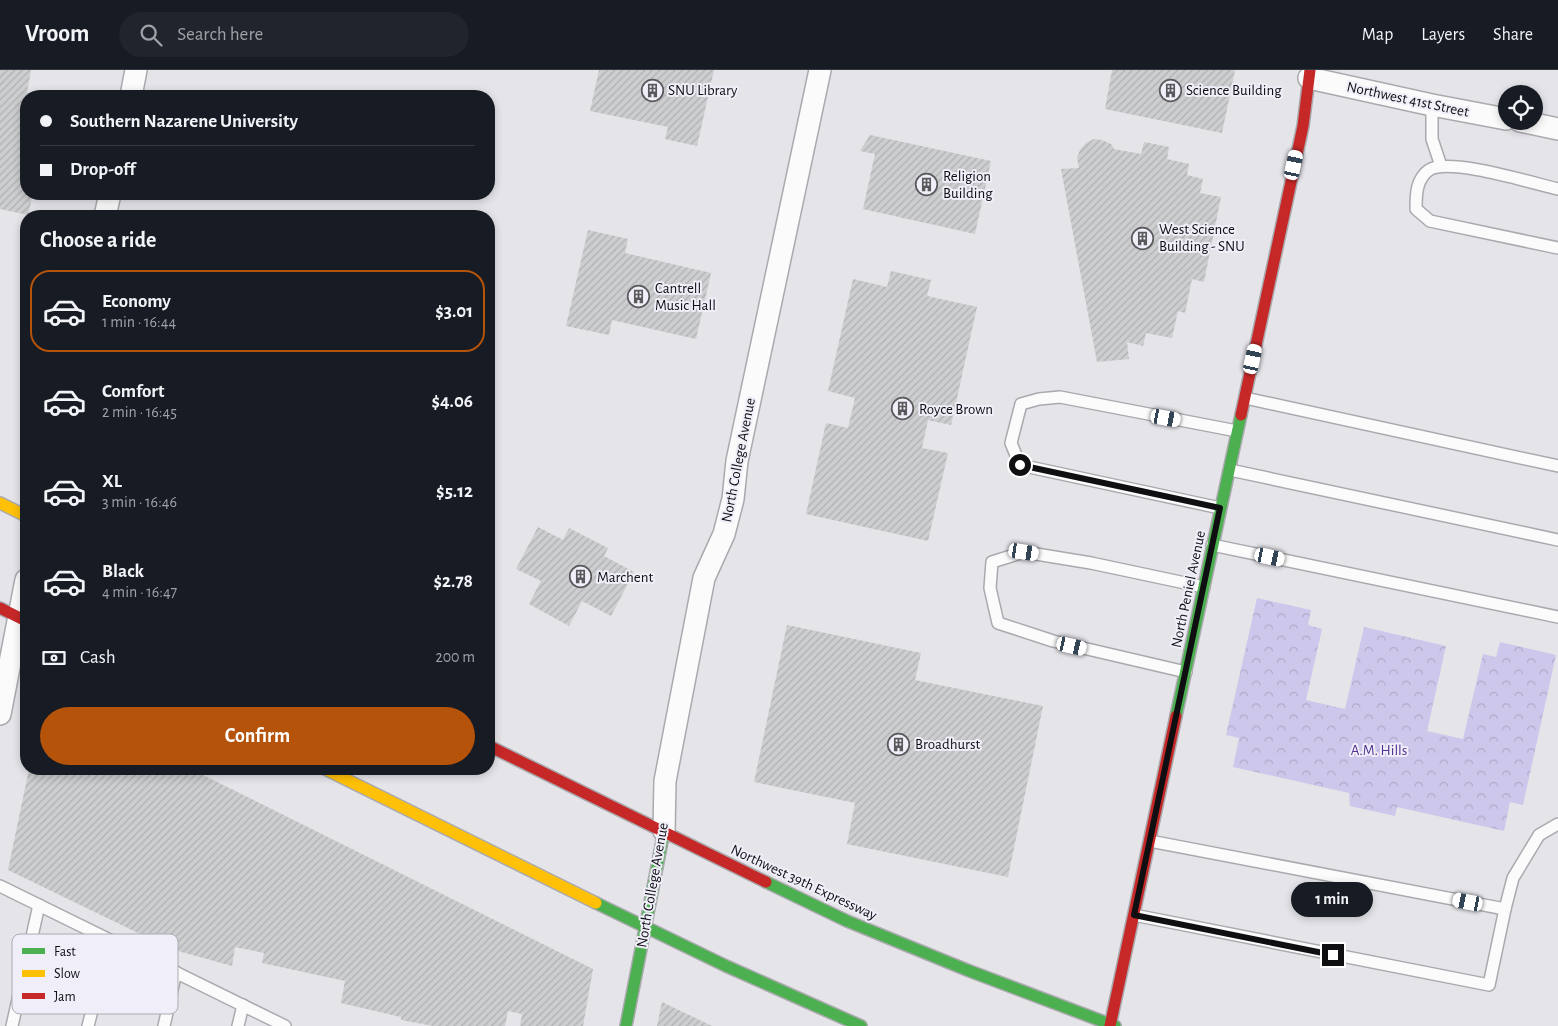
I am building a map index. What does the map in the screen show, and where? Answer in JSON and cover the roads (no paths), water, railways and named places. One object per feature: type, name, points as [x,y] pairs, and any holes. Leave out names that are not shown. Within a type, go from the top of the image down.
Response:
[{"type":"main road","name":"North Peniel Avenue","points":[[1112,1026],[1212,545],[1303,126],[1310,74]]},
{"type":"main road","points":[[0,503],[20,513]]},
{"type":"main road","points":[[0,608],[20,618]]},
{"type":"main road","name":"Northwest 39th Expressway","points":[[495,749],[847,921],[1112,1026]]},
{"type":"main road","points":[[337,775],[645,926],[798,999],[861,1026]]},
{"type":"main road","name":"North College Avenue","points":[[626,1026],[664,831]]},
{"type":"street","points":[[132,90],[136,70]]},
{"type":"street","name":"North College Avenue","points":[[664,831],[664,781],[704,578],[724,534],[733,499],[737,461],[820,70]]},
{"type":"street","name":"Northwest 41st Street","points":[[1310,74],[1432,105],[1498,117]]},
{"type":"street","points":[[1543,126],[1558,129]]},
{"type":"street","points":[[0,714],[20,632]]},
{"type":"lane","points":[[1432,105],[1432,139],[1441,166]]},
{"type":"lane","points":[[1558,189],[1462,166],[1441,166],[1429,170],[1418,182],[1416,209],[1430,221],[1558,248]]},
{"type":"lane","points":[[1220,508],[1020,465],[1010,443],[1021,404],[1039,399],[1060,397],[1237,431]]},
{"type":"lane","points":[[1245,398],[1558,466]]},
{"type":"lane","points":[[1228,470],[1558,540]]},
{"type":"lane","points":[[1212,545],[1558,617]]},
{"type":"lane","points":[[1186,672],[1053,641],[998,623],[990,588],[992,562],[1024,552],[1091,563],[1204,586]]},
{"type":"lane","points":[[1134,915],[1489,985],[1513,878],[1539,835],[1558,824]]},
{"type":"lane","points":[[1150,841],[1505,909]]},
{"type":"lane","points":[[0,886],[98,934]]},
{"type":"lane","points":[[32,934],[38,905]]},
{"type":"lane","points":[[178,973],[285,1026]]},
{"type":"lane","points":[[238,1026],[243,1005]]},
{"type":"place","name":"SNU Library","points":[[652,90]]},
{"type":"place","name":"Science Building","points":[[1170,90]]},
{"type":"place","name":"Religion Building","points":[[927,185]]},
{"type":"place","name":"West Science Building - SNU","points":[[1143,238]]},
{"type":"place","name":"Cantrell Music Hall","points":[[639,297]]},
{"type":"place","name":"Royce Brown","points":[[903,409]]},
{"type":"place","name":"Marchent","points":[[581,577]]},
{"type":"place","name":"Broadhurst","points":[[899,744]]},
{"type":"park label","name":"A.M. Hills","points":[[1379,750]]}]
